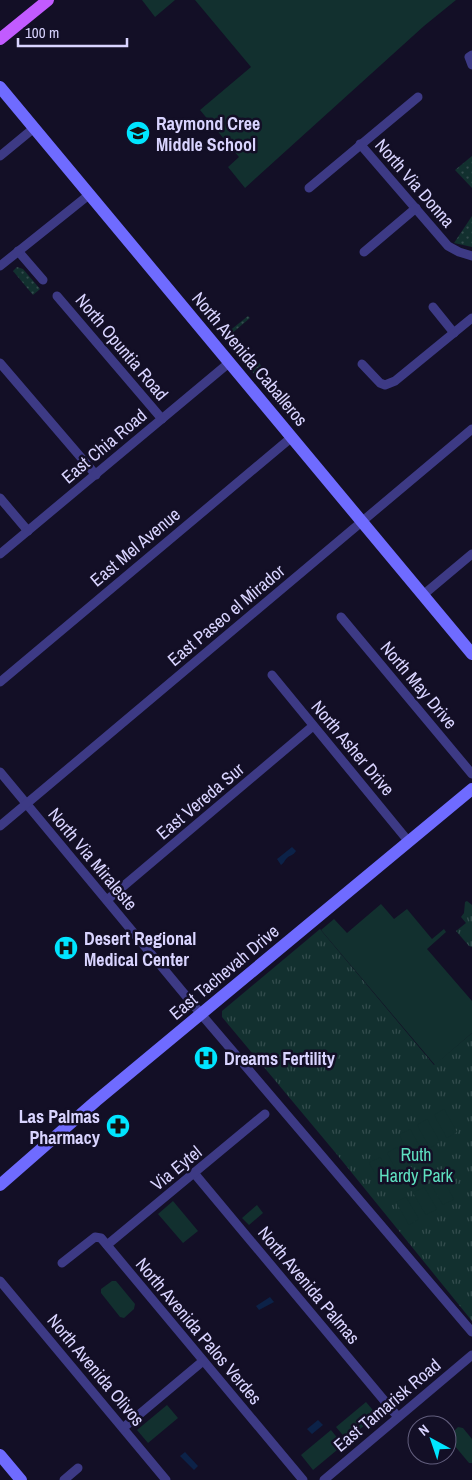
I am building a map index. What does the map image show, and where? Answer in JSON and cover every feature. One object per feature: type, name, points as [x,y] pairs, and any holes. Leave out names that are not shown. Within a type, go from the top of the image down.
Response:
[{"type":"main road","points":[[0,39],[48,0]]},
{"type":"street","name":"North Avenida Caballeros","points":[[0,87],[472,654]]},
{"type":"street","points":[[309,188],[418,97]]},
{"type":"street","points":[[0,156],[34,128]]},
{"type":"street","name":"North Via Donna","points":[[360,144],[448,246],[472,256]]},
{"type":"street","points":[[0,266],[90,194]]},
{"type":"street","points":[[364,252],[416,208]]},
{"type":"street","points":[[18,251],[42,280]]},
{"type":"street","name":"North Opuntia Road","points":[[57,296],[162,419]]},
{"type":"street","points":[[433,307],[454,332]]},
{"type":"street","points":[[362,364],[380,383],[385,385],[395,381],[472,318]]},
{"type":"street","name":"East Chia Road","points":[[0,554],[230,362]]},
{"type":"street","points":[[0,363],[96,475]]},
{"type":"street","name":"East Paseo el Mirador","points":[[0,826],[472,429]]},
{"type":"street","name":"East Mel Avenue","points":[[0,682],[292,436]]},
{"type":"street","points":[[0,498],[28,531]]},
{"type":"street","points":[[423,595],[472,554]]},
{"type":"street","name":"North May Drive","points":[[341,618],[472,774]]},
{"type":"street","name":"North Asher Drive","points":[[272,675],[409,842]]},
{"type":"street","name":"East Vereda Sur","points":[[107,900],[314,726]]},
{"type":"street","name":"North Via Miraleste","points":[[0,772],[201,1014],[472,1332]]},
{"type":"street","name":"East Tachevah Drive","points":[[0,1185],[33,1157],[56,1134],[472,789]]},
{"type":"street","name":"Via Eytel","points":[[107,1245],[265,1114]]},
{"type":"street","name":"North Avenida Palmas","points":[[194,1173],[398,1417]]},
{"type":"street","points":[[62,1263],[95,1237],[101,1238],[107,1245]]},
{"type":"street","name":"North Avenida Palos Verdes","points":[[107,1245],[303,1480]]},
{"type":"street","name":"North Avenida Olivos","points":[[0,1281],[166,1480]]},
{"type":"street","name":"East Tamarisk Road","points":[[324,1480],[472,1355]]},
{"type":"street","points":[[123,1428],[203,1361]]},
{"type":"street","points":[[0,1455],[21,1480]]},
{"type":"street","points":[[64,1480],[78,1468]]},
{"type":"green space","points":[[142,0],[175,0],[155,17]]},
{"type":"green space","points":[[195,0],[456,0],[424,26],[245,188],[228,167],[239,157],[200,110],[251,67]]},
{"type":"green space","points":[[472,156],[472,188],[455,170]]},
{"type":"green space","points":[[472,216],[472,247],[454,243]]},
{"type":"green space","points":[[17,267],[23,269],[40,289],[33,295],[13,271]]},
{"type":"green space","points":[[248,316],[250,318],[230,335],[234,341],[244,346],[240,349],[237,347],[233,348],[223,336]]},
{"type":"green space","points":[[246,349],[250,357],[258,361],[263,369],[255,375],[242,359],[244,356],[243,352]]},
{"type":"green space","points":[[467,901],[472,905],[472,947],[456,931],[466,923],[461,917],[464,913],[465,902]]},
{"type":"green space","points":[[381,904],[394,919],[407,909],[432,939],[444,929],[446,932],[427,949],[472,1001],[472,1033],[435,1065],[321,930],[334,919],[347,933]]},
{"type":"green space","name":"Ruth Hardy Park","points":[[320,929],[434,1065],[472,1033],[472,1321],[222,1017],[222,1011]]},
{"type":"green space","points":[[444,1109],[457,1132],[447,1138],[434,1115]]},
{"type":"green space","points":[[427,1119],[440,1142],[430,1148],[417,1125]]},
{"type":"green space","points":[[410,1129],[423,1152],[412,1158],[399,1135]]},
{"type":"green space","points":[[397,1147],[410,1169],[399,1175],[387,1153]]},
{"type":"green space","points":[[380,1157],[393,1179],[382,1185],[369,1163]]},
{"type":"green space","points":[[441,1177],[454,1199],[443,1205],[430,1183]]},
{"type":"green space","points":[[424,1187],[437,1209],[426,1215],[413,1193]]},
{"type":"green space","points":[[406,1197],[419,1219],[409,1225],[396,1202]]},
{"type":"green space","points":[[173,1201],[198,1231],[183,1243],[158,1214]]},
{"type":"green space","points":[[257,1205],[263,1213],[249,1225],[242,1218]]},
{"type":"green space","points":[[112,1281],[116,1281],[135,1304],[134,1309],[124,1318],[120,1317],[101,1293],[101,1289]]},
{"type":"green space","points":[[366,1402],[377,1415],[347,1440],[336,1427]]},
{"type":"green space","points":[[167,1405],[178,1418],[148,1443],[137,1430]]},
{"type":"green space","points":[[457,1428],[463,1428],[472,1439],[472,1463],[469,1463],[457,1449]]},
{"type":"green space","points":[[331,1430],[343,1445],[313,1470],[301,1455]]},
{"type":"water","points":[[292,847],[296,851],[281,865],[277,859]]},
{"type":"water","points":[[270,1297],[274,1302],[259,1310],[256,1306]]},
{"type":"water","points":[[318,1420],[323,1425],[312,1434],[307,1429]]},
{"type":"water","points":[[185,1452],[198,1466],[194,1470],[180,1456]]},
{"type":"place","name":"Raymond Cree Middle School","points":[[138,133]]},
{"type":"place","name":"Desert Regional Medical Center","points":[[66,948]]},
{"type":"place","name":"Dreams Fertility","points":[[206,1058]]},
{"type":"place","name":"Las Palmas Pharmacy","points":[[118,1126]]}]
